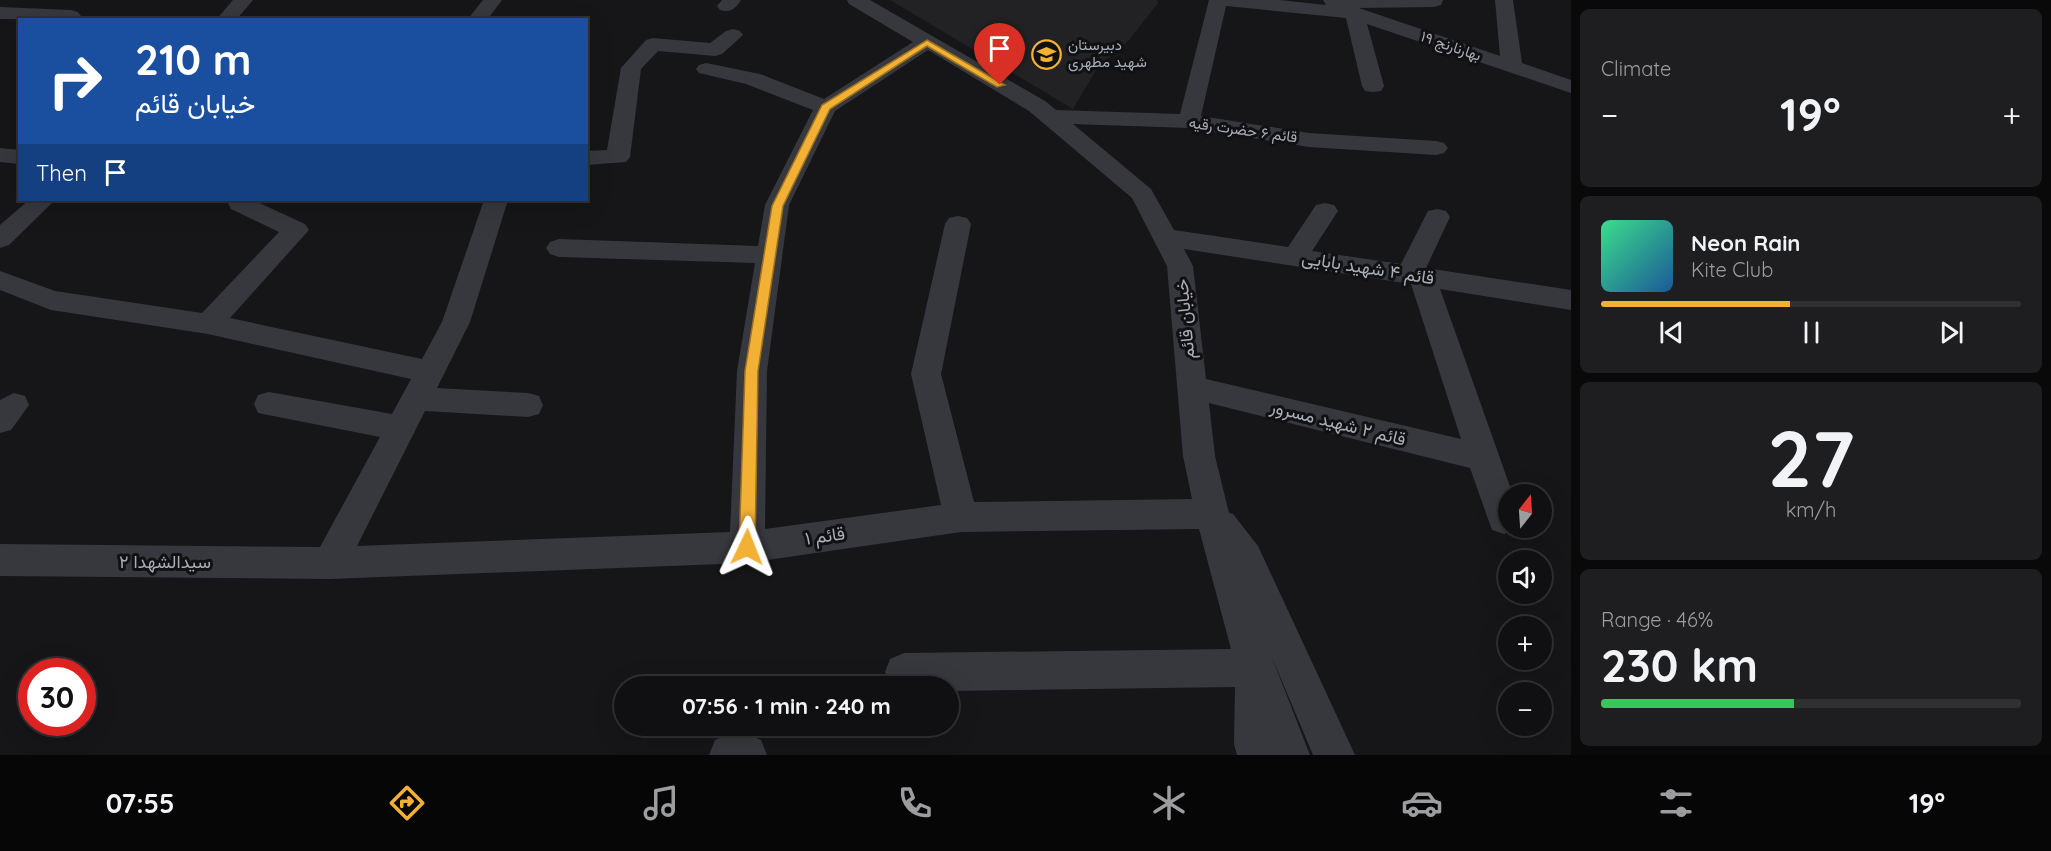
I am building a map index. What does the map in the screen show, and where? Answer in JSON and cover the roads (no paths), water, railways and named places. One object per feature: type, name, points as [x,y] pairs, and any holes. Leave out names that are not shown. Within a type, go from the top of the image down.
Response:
[{"type":"street","points":[[227,18],[244,0]]},
{"type":"street","points":[[478,18],[493,0]]},
{"type":"street","name":"خیابان قائم","points":[[856,0],[1037,106],[1142,194],[1165,237],[1180,266],[1199,456],[1212,514],[1255,668],[1254,744],[1258,755]]},
{"type":"street","points":[[1189,121],[1219,0],[1354,13],[1373,86]]},
{"type":"street","points":[[1504,0],[1512,67]]},
{"type":"street","points":[[1334,1],[1434,1]]},
{"type":"street","name":"بهارنارنج ۱۹","points":[[1334,1],[1354,13],[1571,87]]},
{"type":"street","points":[[0,13],[71,16]]},
{"type":"street","points":[[588,158],[618,157],[631,68],[653,44],[716,50],[732,35]]},
{"type":"street","points":[[747,547],[752,371],[777,206],[826,107],[927,42]]},
{"type":"street","points":[[706,69],[752,79],[826,107]]},
{"type":"street","name":"قائم ۶ حضرت رقیه","points":[[1050,117],[1189,121],[1309,140],[1436,148]]},
{"type":"street","points":[[0,155],[18,157]]},
{"type":"street","points":[[0,239],[42,201]]},
{"type":"street","points":[[330,563],[456,322],[496,201]]},
{"type":"street","points":[[208,324],[296,230],[240,203]]},
{"type":"street","points":[[1295,257],[1325,211]]},
{"type":"street","points":[[1437,217],[1416,276],[1498,501]]},
{"type":"street","points":[[958,224],[926,374],[961,517]]},
{"type":"street","name":"قائم ۴ شهید بابایی","points":[[1165,237],[1571,300]]},
{"type":"street","points":[[560,248],[770,255]]},
{"type":"street","points":[[0,279],[51,300],[208,324],[430,372]]},
{"type":"street","name":"قائم ۲ شهید مسرور","points":[[1192,387],[1484,458]]},
{"type":"street","points":[[416,399],[528,405]]},
{"type":"street","points":[[269,404],[401,428]]},
{"type":"street","points":[[1212,514],[1246,557],[1334,755]]},
{"type":"street","name":"قائم ۱","points":[[330,563],[747,547],[961,517],[1212,514]]},
{"type":"street","name":"سیدالشهدا ۲","points":[[5,568],[330,563]]},
{"type":"street","points":[[904,672],[1255,668],[1288,755]]},
{"type":"street","points":[[730,755],[746,755]]},
{"type":"place","name":"دبیرستان شهید مطهری","points":[[1047,54]]}]
